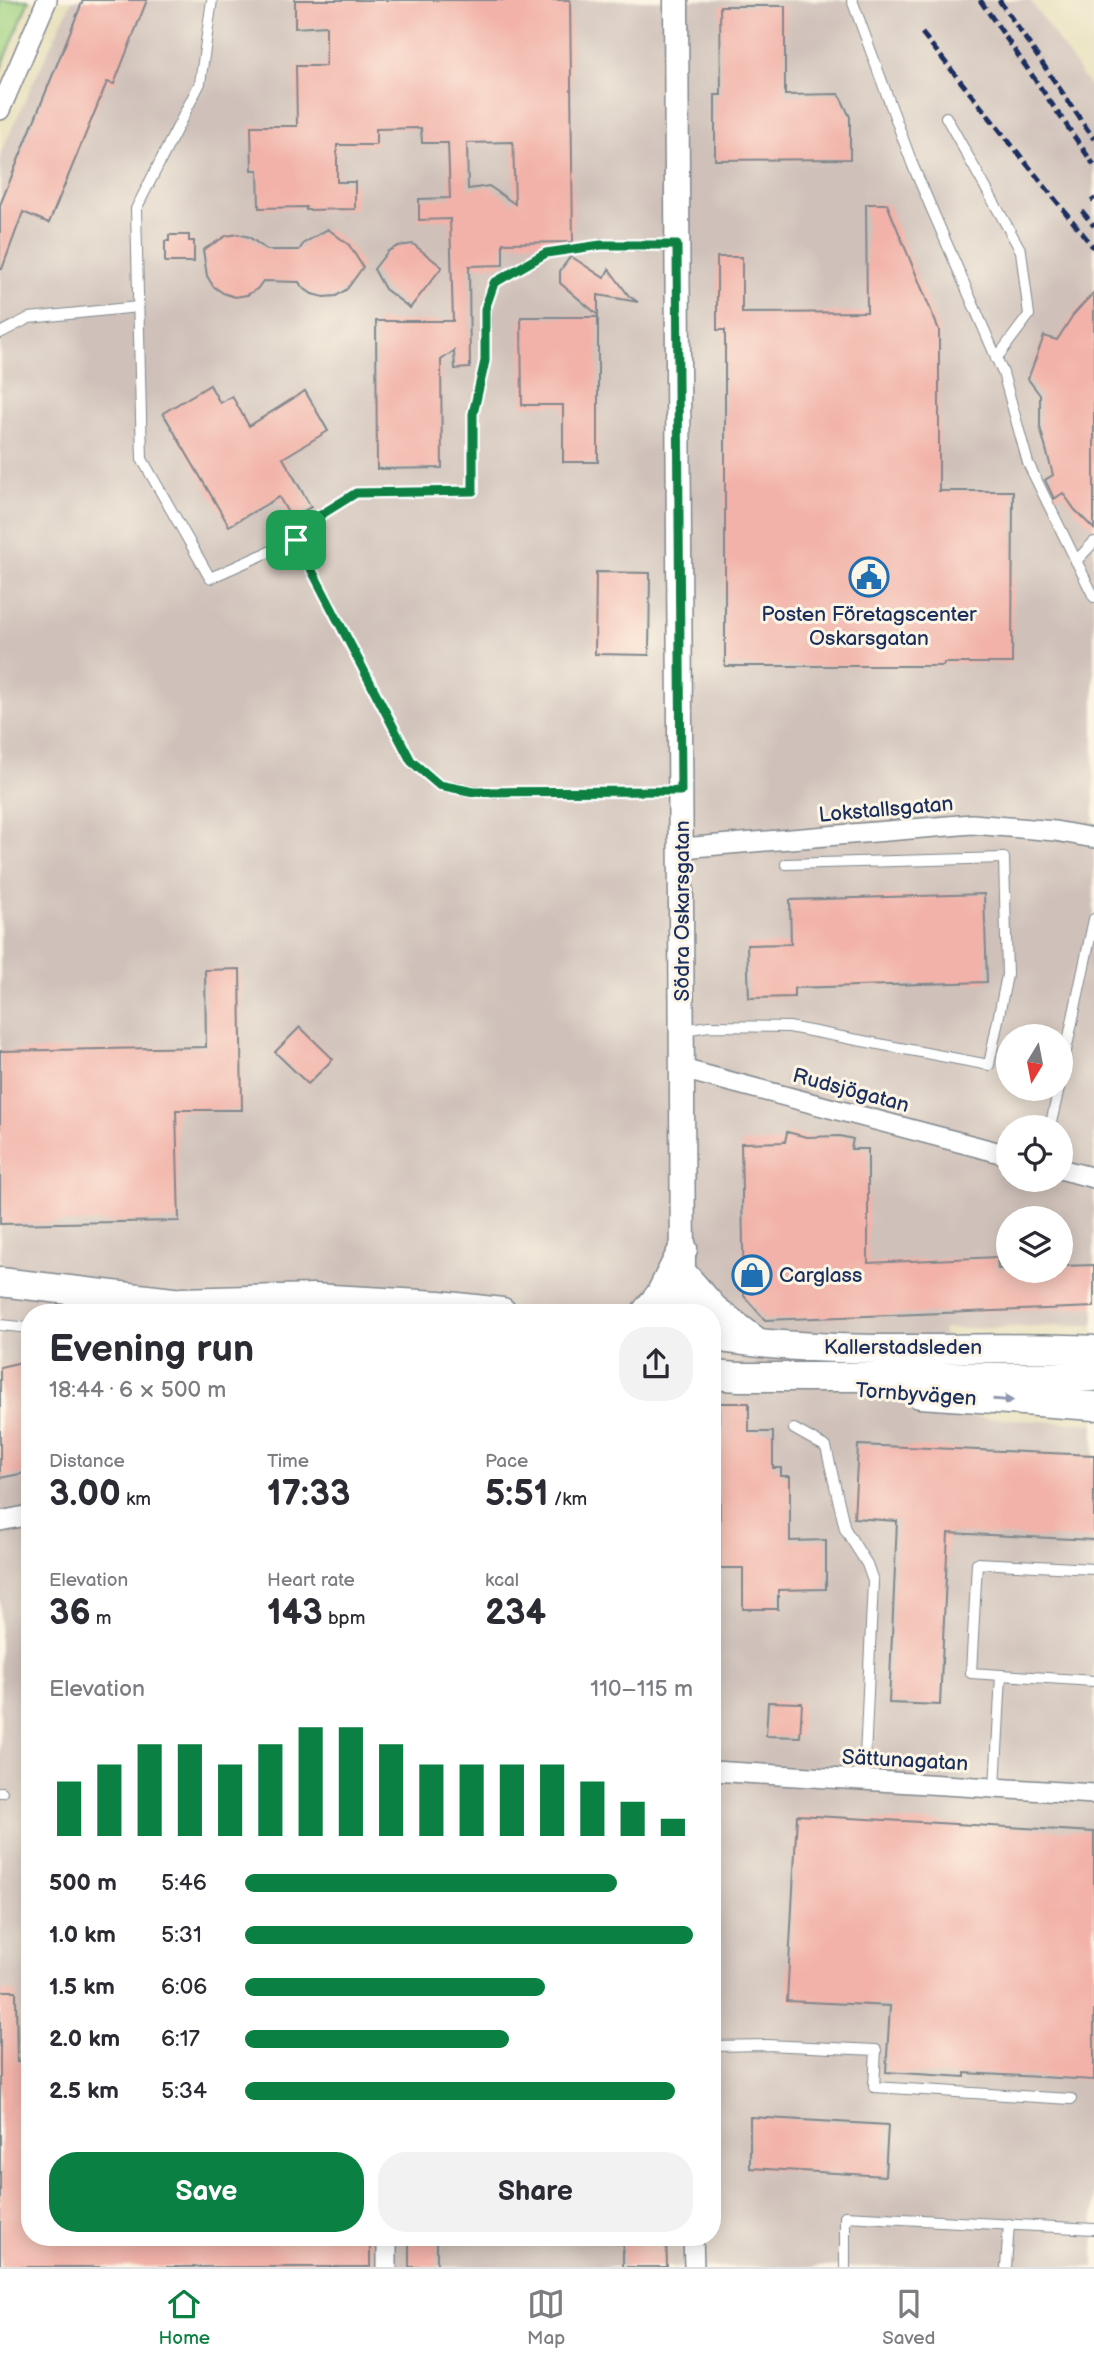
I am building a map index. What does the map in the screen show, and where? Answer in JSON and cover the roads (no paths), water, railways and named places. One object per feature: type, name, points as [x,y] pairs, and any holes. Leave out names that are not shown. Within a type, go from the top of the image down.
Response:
[{"type":"main road","points":[[653,1304],[683,1262],[711,1304]]},
{"type":"main road","points":[[0,1282],[195,1304]]},
{"type":"main road","points":[[182,1302],[313,1298],[421,1304]]},
{"type":"main road","points":[[721,1314],[760,1343]]},
{"type":"main road","name":"Kallerstadsleden","points":[[721,1338],[853,1348],[1038,1347],[1094,1350]]},
{"type":"main road","points":[[1038,1347],[1094,1339]]},
{"type":"main road","name":"Kallerstadsleden","points":[[726,1376],[1094,1377]]},
{"type":"main road","name":"Tornbyvägen","points":[[726,1376],[847,1389],[1094,1406]]},
{"type":"street","points":[[0,110],[47,0]]},
{"type":"street","name":"Södra Oskarsgatan","points":[[657,0],[677,47]]},
{"type":"street","name":"Södra Oskarsgatan","points":[[676,0],[683,1030],[681,1304]]},
{"type":"street","name":"Lokstallsgatan","points":[[682,848],[972,824],[1055,831],[1094,839]]},
{"type":"street","name":"Rudsjögatan","points":[[682,1069],[996,1153]]},
{"type":"street","points":[[1073,1172],[1094,1178]]},
{"type":"street","points":[[0,1521],[21,1517]]},
{"type":"street","name":"Sättunagatan","points":[[721,1772],[1094,1794]]},
{"type":"street","points":[[387,2246],[387,2267]]},
{"type":"street","points":[[693,2246],[694,2267]]},
{"type":"lane","points":[[212,0],[200,83],[136,209],[142,459],[209,578],[296,540],[319,516],[356,493],[473,491],[473,414],[485,361],[485,309],[494,283],[546,253],[601,245],[677,245]]},
{"type":"lane","points":[[852,0],[913,166],[1003,373],[1028,463],[1094,597]]},
{"type":"lane","points":[[946,117],[1021,251],[1029,315],[996,359]]},
{"type":"lane","points":[[0,333],[29,318],[138,307]]},
{"type":"lane","points":[[296,540],[411,761],[439,785],[474,792],[681,791]]},
{"type":"lane","points":[[1076,561],[1094,542]]},
{"type":"lane","points":[[683,1030],[709,1026],[789,1027],[989,1065],[1007,975],[1004,858],[786,864]]},
{"type":"lane","points":[[1072,1024],[1094,919]]},
{"type":"lane","points":[[0,1325],[21,1327]]},
{"type":"lane","points":[[794,1429],[825,1447],[845,1530],[873,1581],[864,1780]]},
{"type":"lane","points":[[1094,1569],[976,1563],[971,1673],[1094,1681]]},
{"type":"lane","points":[[995,1788],[1001,1675]]},
{"type":"lane","points":[[721,2046],[876,2050],[874,2087],[1072,2099]]},
{"type":"lane","points":[[845,2267],[845,2216],[1094,2229]]},
{"type":"lane","points":[[1006,2267],[1009,2224]]},
{"type":"railway","points":[[980,0],[1094,165]]},
{"type":"railway","points":[[999,0],[1094,139]]},
{"type":"railway","points":[[922,33],[1094,248]]},
{"type":"railway","points":[[1082,211],[1094,226]]},
{"type":"place","name":"Posten Företagscenter Oskarsgatan","points":[[869,577]]},
{"type":"place","name":"Carglass","points":[[752,1275]]}]
